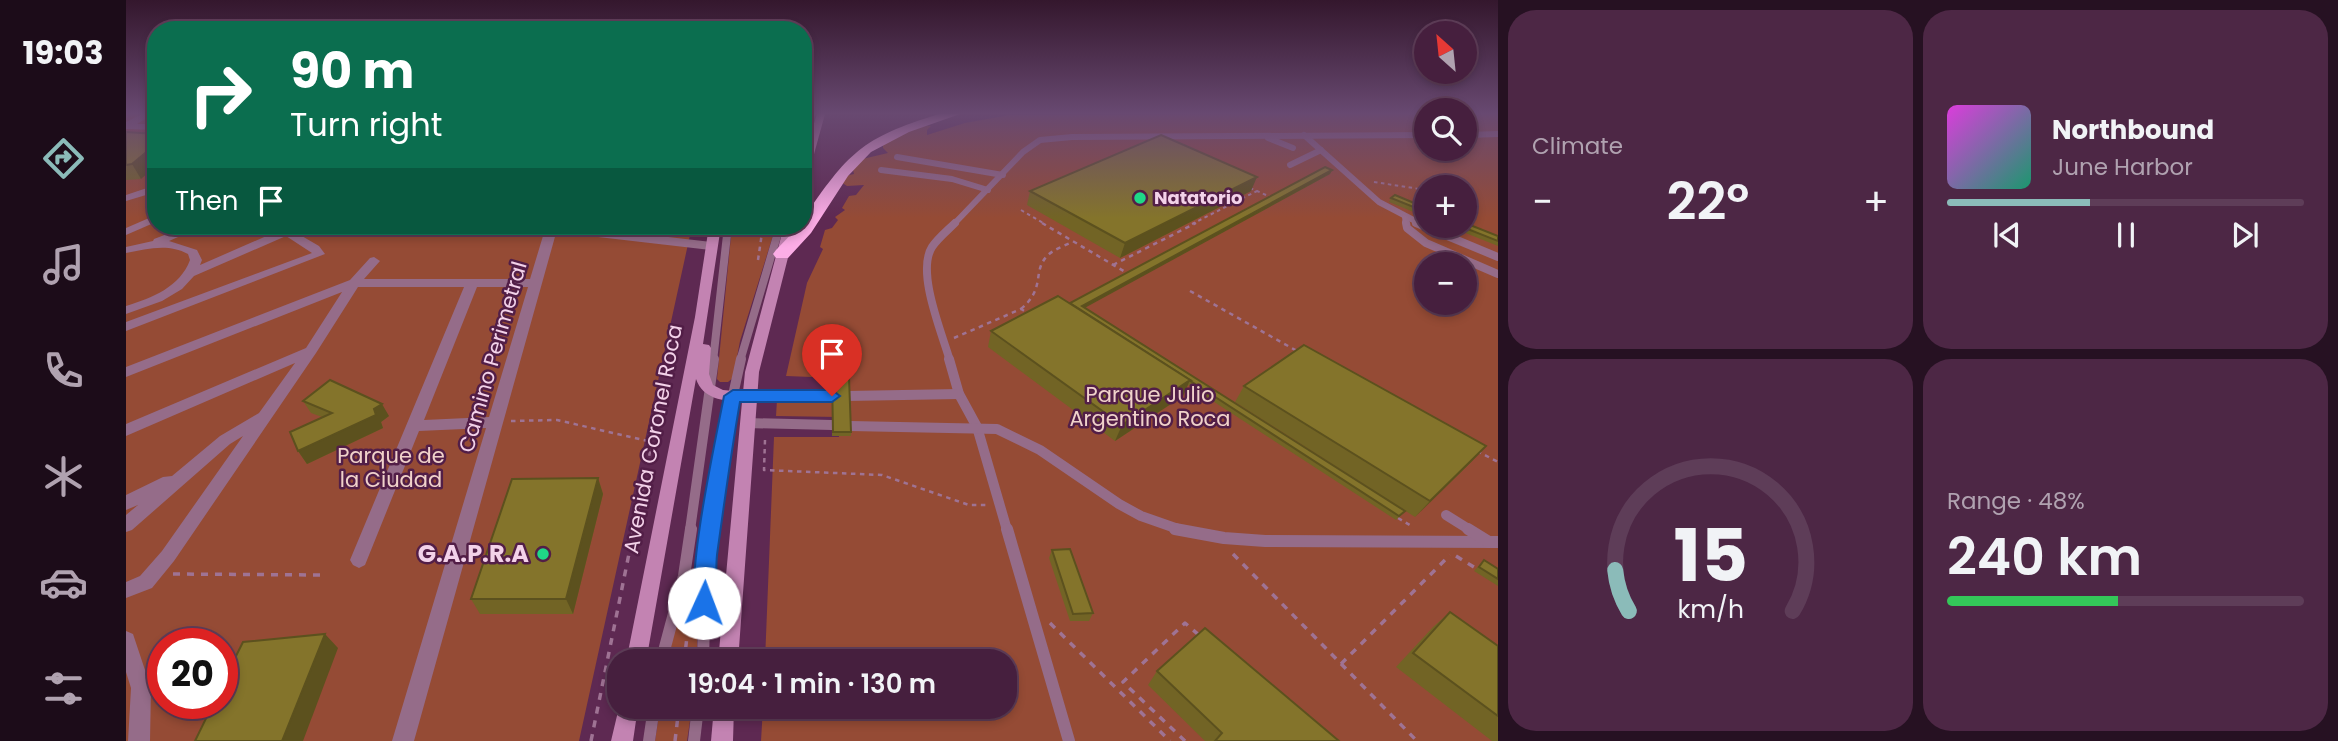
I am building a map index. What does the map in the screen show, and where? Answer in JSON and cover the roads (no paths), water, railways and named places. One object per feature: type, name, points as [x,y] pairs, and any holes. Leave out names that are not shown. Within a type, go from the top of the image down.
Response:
[{"type":"highway","points":[[812,220],[842,173],[867,149]]},
{"type":"highway","points":[[782,254],[800,235]]},
{"type":"main road","name":"Avenida Coronel Roca","points":[[638,649],[701,317],[713,235]]},
{"type":"main road","points":[[729,649],[746,423],[741,396],[752,372],[787,235]]},
{"type":"main road","points":[[701,317],[704,342],[701,379],[710,391],[741,396]]},
{"type":"main road","points":[[622,741],[626,719]]},
{"type":"main road","points":[[722,741],[723,719]]},
{"type":"street","points":[[126,198],[147,191]]},
{"type":"street","points":[[126,232],[147,222]]},
{"type":"street","points":[[147,246],[174,235]]},
{"type":"street","points":[[142,321],[131,308],[174,289],[191,273],[269,235]]},
{"type":"street","points":[[126,327],[319,254],[315,248],[292,235]]},
{"type":"street","name":"Camino Perimetral","points":[[403,741],[536,283],[546,235]]},
{"type":"street","points":[[126,250],[175,245],[188,249],[196,261],[191,273]]},
{"type":"street","points":[[126,590],[146,582],[168,556],[311,350],[354,283],[374,261]]},
{"type":"street","points":[[126,372],[354,283],[536,283]]},
{"type":"street","points":[[359,560],[472,283]]},
{"type":"street","points":[[126,430],[311,350]]},
{"type":"street","points":[[126,525],[225,440],[263,416]]},
{"type":"street","points":[[414,426],[495,422]]},
{"type":"street","points":[[126,503],[188,473]]},
{"type":"street","points":[[126,640],[141,688],[139,741]]},
{"type":"lane","points":[[1027,149],[932,247],[926,264],[944,342],[960,394],[976,426],[1069,741]]},
{"type":"lane","points":[[1290,165],[1321,150],[1379,202],[1405,217],[1498,257]]},
{"type":"lane","points":[[897,157],[1003,175]]},
{"type":"lane","points":[[881,170],[952,179],[988,190]]},
{"type":"lane","points":[[1405,217],[1407,229],[1426,243],[1498,274]]},
{"type":"lane","points":[[621,235],[711,246]]},
{"type":"lane","points":[[664,649],[684,576],[710,391],[727,235]]},
{"type":"lane","points":[[703,649],[705,575],[723,440],[741,396],[745,338],[777,235]]},
{"type":"lane","points":[[847,396],[960,394]]},
{"type":"lane","points":[[741,396],[832,396]]},
{"type":"lane","points":[[746,423],[832,425]]},
{"type":"lane","points":[[850,426],[976,426],[1017,435],[1124,507],[1161,525],[1216,537],[1267,541],[1494,542]]},
{"type":"lane","points":[[1446,515],[1494,542]]},
{"type":"lane","points":[[649,741],[652,719]]},
{"type":"lane","points":[[695,741],[697,719]]},
{"type":"place","name":"Natatorio","points":[[1140,198]]},
{"type":"place","name":"G.A.P.R.A","points":[[543,554]]},
{"type":"park label","name":"Parque Julio Argentino Roca","points":[[1150,407]]},
{"type":"park label","name":"Parque de la Ciudad","points":[[391,468]]}]
